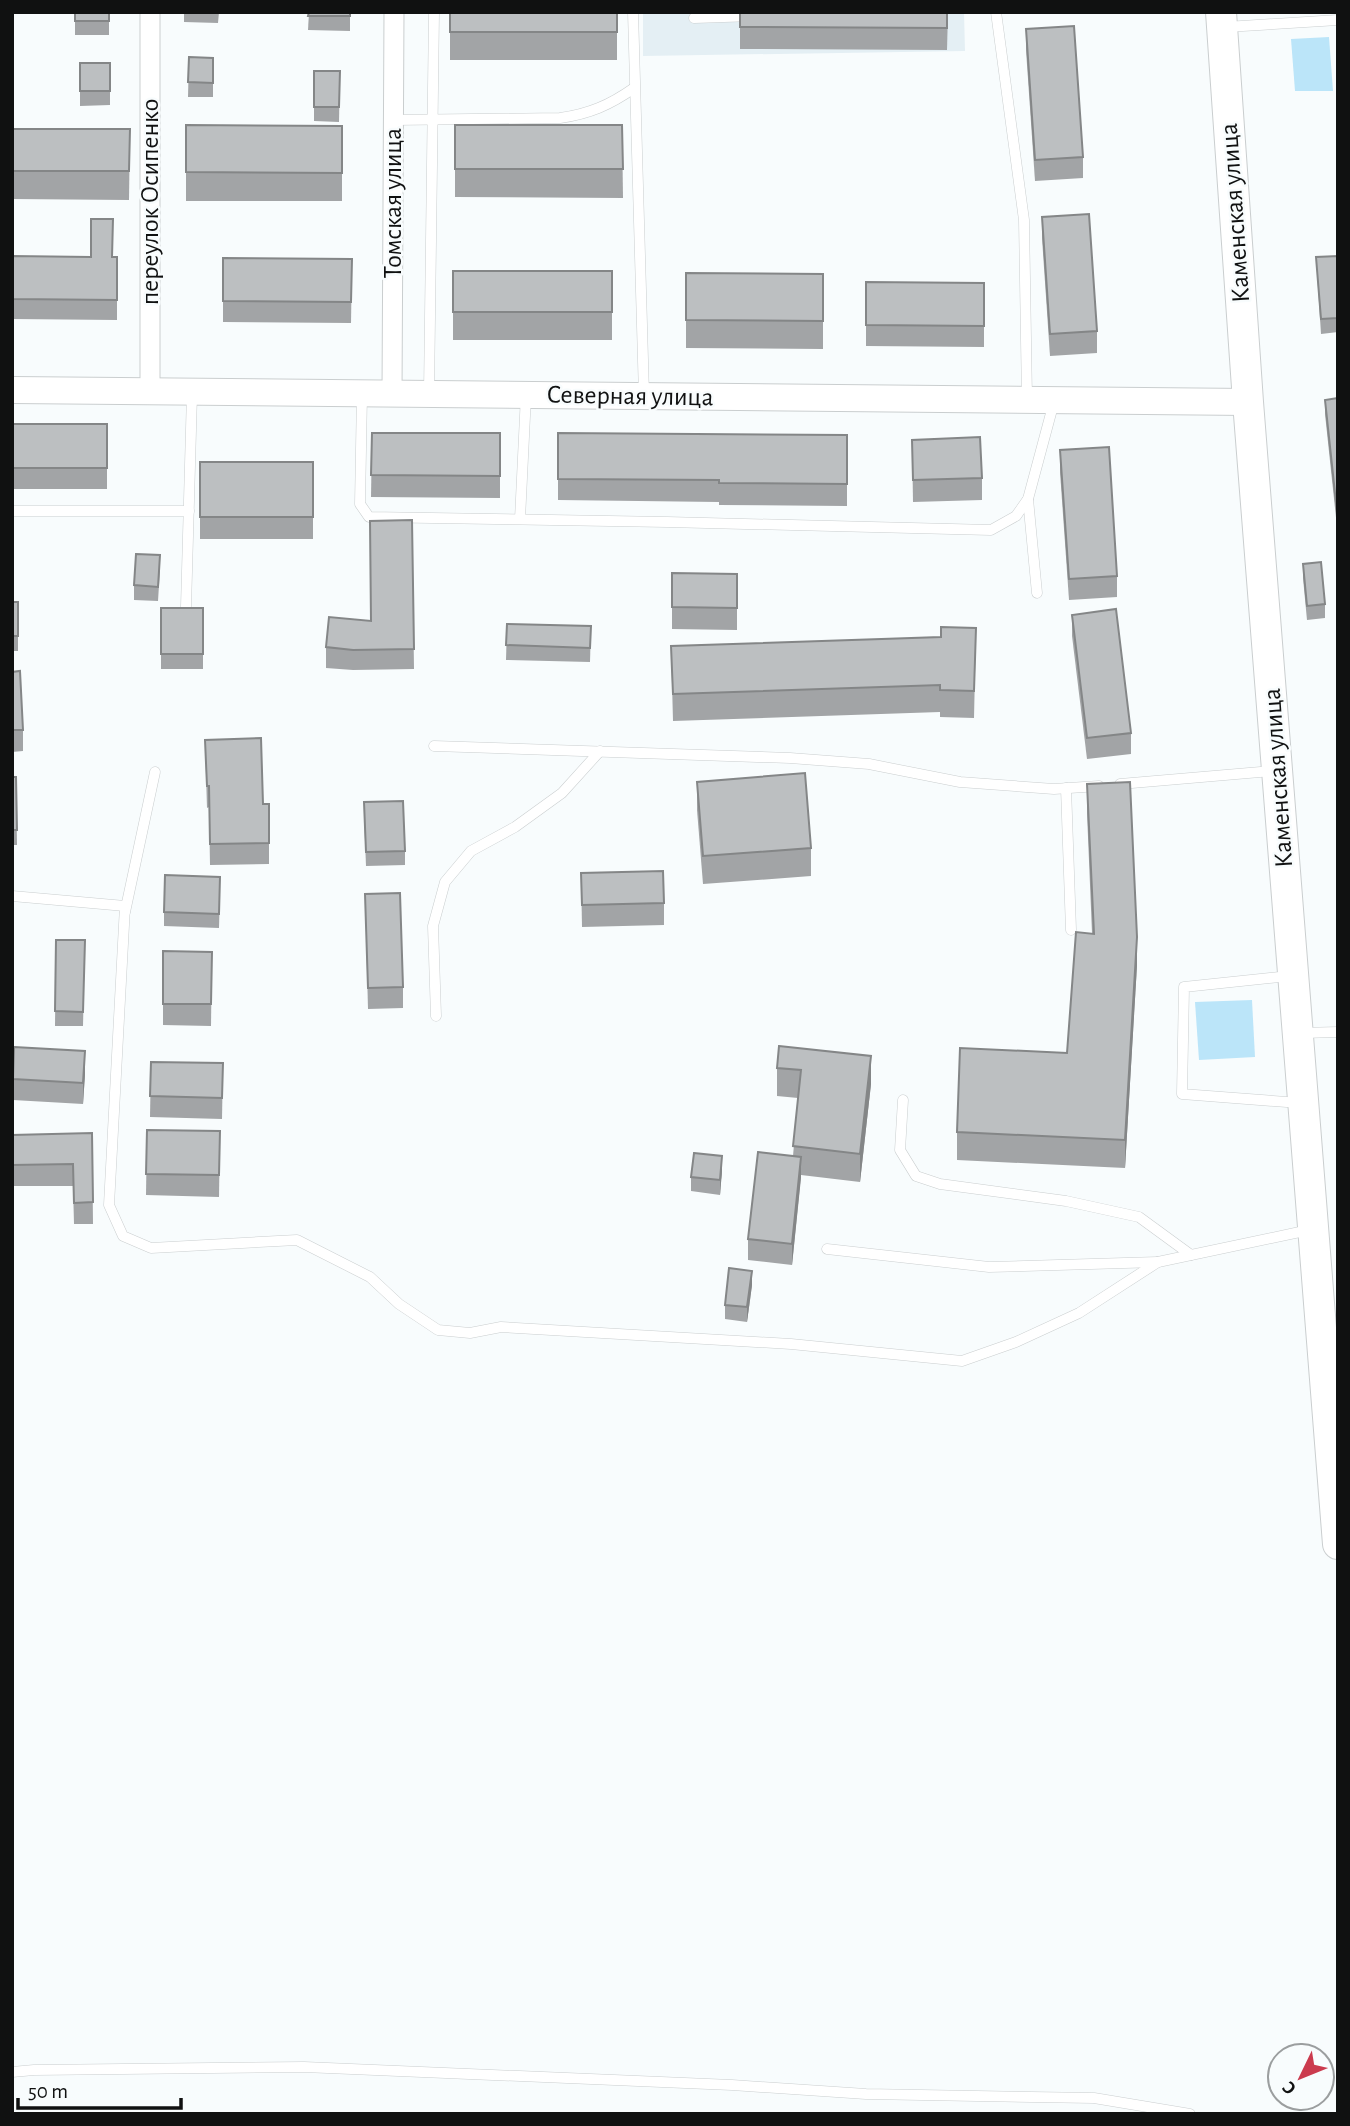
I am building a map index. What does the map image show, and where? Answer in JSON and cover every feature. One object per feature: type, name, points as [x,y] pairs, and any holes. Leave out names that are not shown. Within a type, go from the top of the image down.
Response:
[{"type":"main road","name":"Каменская улица","points":[[1221,20],[1248,402],[1338,1544]]},
{"type":"street","name":"переулок Осипенко","points":[[150,12],[150,391]]},
{"type":"street","name":"Томская улица","points":[[393,394],[394,12]]},
{"type":"street","name":"Северная улица","points":[[12,390],[1248,402]]},
{"type":"lane","points":[[429,394],[434,12]]},
{"type":"lane","points":[[633,12],[644,396]]},
{"type":"lane","points":[[996,12],[1024,220],[1027,400]]},
{"type":"lane","points":[[694,18],[762,16]]},
{"type":"lane","points":[[1221,20],[1338,20]]},
{"type":"lane","points":[[394,120],[560,118],[585,114],[611,104],[634,88]]},
{"type":"lane","points":[[186,607],[192,391]]},
{"type":"lane","points":[[362,393],[360,504],[369,517],[991,530],[1016,516],[1028,499],[1055,400]]},
{"type":"lane","points":[[520,519],[526,395]]},
{"type":"lane","points":[[1028,499],[1037,593]]},
{"type":"lane","points":[[12,511],[189,511]]},
{"type":"lane","points":[[435,746],[869,764],[960,782],[1066,788],[1277,771]]},
{"type":"lane","points":[[436,1016],[433,926],[446,882],[471,851],[516,827],[562,793],[600,751]]},
{"type":"lane","points":[[124,913],[155,772]]},
{"type":"lane","points":[[1066,788],[1071,930]]},
{"type":"lane","points":[[12,896],[125,906],[109,1205],[123,1236],[151,1248],[297,1240],[370,1277],[399,1304],[438,1330],[470,1333],[501,1327],[777,1343],[962,1361],[1016,1342],[1079,1313],[1158,1262]]},
{"type":"lane","points":[[1293,975],[1184,987],[1182,1094],[1304,1103]]},
{"type":"lane","points":[[1297,1034],[1338,1032]]},
{"type":"lane","points":[[903,1100],[900,1150],[916,1176],[940,1184],[1066,1201],[1139,1217],[1191,1255]]},
{"type":"lane","points":[[827,1249],[989,1267],[1158,1262],[1313,1229]]},
{"type":"lane","points":[[12,2072],[304,2067],[732,2085],[866,2094],[1094,2098],[1190,2114]]},
{"type":"shaded area","points":[[643,12],[964,12],[965,51],[643,56]]},
{"type":"shaded area","points":[[1329,37],[1333,91],[1295,91],[1291,39]]},
{"type":"shaded area","points":[[1252,1000],[1255,1057],[1199,1060],[1195,1002]]},
{"type":"building","points":[[75,12],[109,12],[109,21],[75,21]]},
{"type":"building","points":[[309,12],[350,12],[350,16],[308,16]]},
{"type":"building","points":[[450,12],[617,12],[617,32],[450,32]]},
{"type":"building","points":[[740,12],[947,12],[947,28],[740,27]]},
{"type":"building","points":[[1074,26],[1083,157],[1035,160],[1026,29]]},
{"type":"building","points":[[189,57],[213,58],[213,83],[188,82]]},
{"type":"building","points":[[80,63],[110,63],[110,91],[80,91]]},
{"type":"building","points":[[314,71],[340,71],[339,107],[314,107]]},
{"type":"building","points":[[186,125],[342,126],[342,173],[186,172]]},
{"type":"building","points":[[455,125],[622,125],[623,169],[455,169]]},
{"type":"building","points":[[12,129],[130,129],[129,171],[12,171]]},
{"type":"building","points":[[1089,214],[1097,331],[1050,334],[1042,217]]},
{"type":"building","points":[[91,219],[113,219],[112,257],[117,257],[117,300],[12,299],[12,256],[91,257]]},
{"type":"building","points":[[1338,256],[1338,318],[1321,319],[1316,257]]},
{"type":"building","points":[[223,258],[352,259],[351,302],[223,301]]},
{"type":"building","points":[[453,271],[612,271],[612,312],[453,312]]},
{"type":"building","points":[[686,273],[823,274],[823,321],[686,320]]},
{"type":"building","points":[[866,282],[984,283],[984,326],[866,325]]},
{"type":"building","points":[[1338,398],[1338,512],[1337,512],[1325,400]]},
{"type":"building","points":[[12,424],[107,424],[107,468],[12,468]]},
{"type":"building","points":[[372,433],[500,433],[500,476],[371,475]]},
{"type":"building","points":[[558,433],[847,435],[847,484],[558,479]]},
{"type":"building","points":[[980,437],[982,478],[913,480],[912,440]]},
{"type":"building","points":[[1109,447],[1117,576],[1069,579],[1060,450]]},
{"type":"building","points":[[200,462],[313,462],[313,517],[200,517]]},
{"type":"building","points":[[412,520],[414,649],[353,650],[326,647],[329,617],[371,621],[370,521]]},
{"type":"building","points":[[136,554],[160,555],[158,587],[134,585]]},
{"type":"building","points":[[1321,562],[1325,604],[1307,606],[1303,564]]},
{"type":"building","points":[[672,573],[737,574],[737,608],[672,607]]},
{"type":"building","points":[[12,602],[18,602],[18,636],[12,636]]},
{"type":"building","points":[[161,608],[203,608],[203,654],[161,654]]},
{"type":"building","points":[[1116,609],[1131,733],[1087,738],[1072,615]]},
{"type":"building","points":[[507,624],[591,626],[590,648],[506,645]]},
{"type":"building","points":[[941,627],[976,628],[974,691],[940,690],[940,685],[673,694],[671,646],[941,637]]},
{"type":"building","points":[[20,671],[23,730],[12,730],[12,672]]},
{"type":"building","points":[[261,738],[263,804],[269,804],[269,843],[210,844],[205,740]]},
{"type":"building","points":[[805,773],[811,848],[703,856],[697,782]]},
{"type":"building","points":[[12,777],[16,777],[17,830],[12,830]]},
{"type":"building","points":[[1130,782],[1137,937],[1125,1140],[957,1132],[960,1048],[1067,1053],[1076,932],[1094,934],[1087,784]]},
{"type":"building","points":[[403,801],[405,851],[366,852],[364,802]]},
{"type":"building","points":[[663,871],[664,903],[582,905],[581,873]]},
{"type":"building","points":[[165,875],[220,877],[219,914],[164,912]]},
{"type":"building","points":[[400,893],[403,987],[368,988],[365,894]]},
{"type":"building","points":[[56,940],[85,940],[83,1012],[55,1011]]},
{"type":"building","points":[[163,951],[212,952],[211,1004],[163,1004]]},
{"type":"building","points":[[779,1046],[871,1056],[860,1154],[793,1146],[801,1070],[777,1068]]},
{"type":"building","points":[[14,1047],[85,1051],[83,1083],[13,1079]]},
{"type":"building","points":[[151,1062],[223,1063],[222,1098],[150,1096]]},
{"type":"building","points":[[147,1130],[220,1131],[219,1175],[146,1174]]},
{"type":"building","points":[[92,1133],[93,1202],[74,1203],[73,1164],[12,1165],[12,1135]]},
{"type":"building","points":[[758,1152],[801,1157],[792,1244],[748,1239]]},
{"type":"building","points":[[694,1153],[722,1156],[720,1180],[691,1177]]},
{"type":"building","points":[[729,1268],[752,1271],[747,1307],[725,1305]]}]
